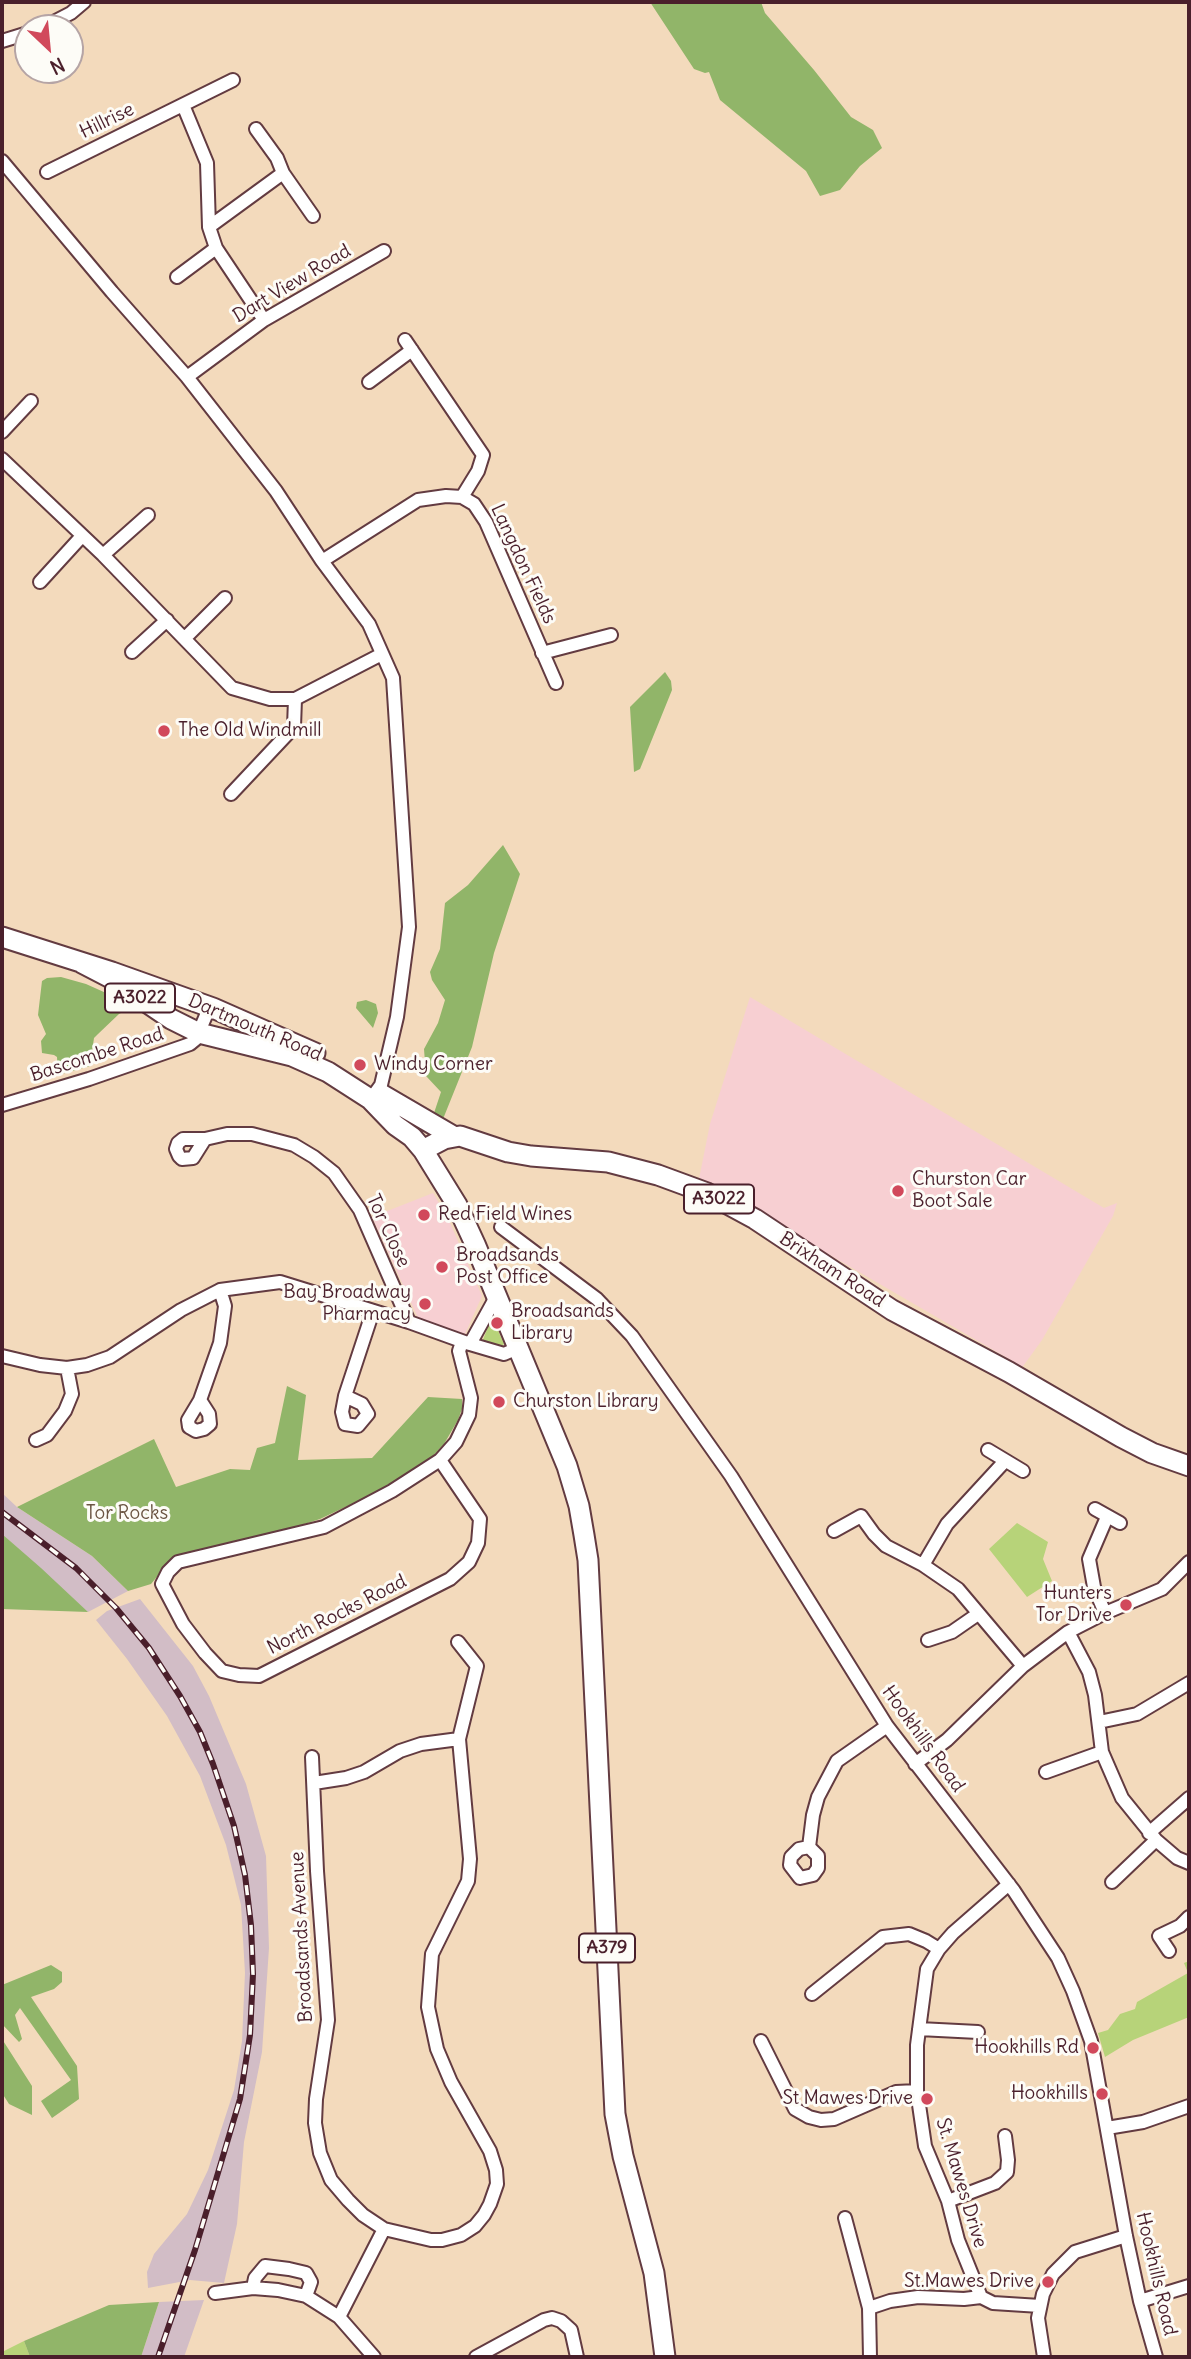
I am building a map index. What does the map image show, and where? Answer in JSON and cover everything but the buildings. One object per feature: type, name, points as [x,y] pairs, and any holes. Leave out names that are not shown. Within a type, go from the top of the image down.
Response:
[{"type":"main road","name":"Dartmouth Road","points":[[2,937],[213,1008],[331,1060],[376,1095]]},
{"type":"main road","name":"Dartmouth Road","points":[[82,963],[109,977],[171,1019],[199,1033],[292,1056],[376,1095]]},
{"type":"main road","name":"Brixham Road","points":[[376,1095],[453,1136],[531,1156],[608,1162],[658,1175],[707,1193],[755,1219],[892,1310],[1009,1372],[1121,1437],[1189,1466]]},
{"type":"main road","points":[[376,1095],[418,1143],[435,1143],[453,1136]]},
{"type":"main road","name":"A379","points":[[418,1143],[457,1205],[566,1466],[579,1507],[588,1560],[615,2114],[654,2273],[665,2357]]},
{"type":"street","points":[[69,14],[84,2]]},
{"type":"street","name":"Hillrise","points":[[47,172],[233,80]]},
{"type":"street","points":[[183,105],[208,163],[209,227],[216,248],[264,320]]},
{"type":"street","points":[[256,129],[313,216]]},
{"type":"street","points":[[2,161],[187,377],[276,491],[322,561],[369,624],[393,678],[409,926],[397,1017],[381,1085],[376,1095]]},
{"type":"street","points":[[209,227],[283,173]]},
{"type":"street","points":[[177,277],[216,248]]},
{"type":"street","name":"Dart View Road","points":[[187,377],[264,320],[384,251]]},
{"type":"street","name":"Langdon Fields","points":[[369,382],[408,345],[483,455],[478,471],[462,497]]},
{"type":"street","points":[[2,432],[31,401]]},
{"type":"street","points":[[2,459],[103,555],[232,688],[270,699],[295,699],[382,654]]},
{"type":"street","name":"Langdon Fields","points":[[322,561],[418,500],[462,497],[474,504],[486,522],[556,683]]},
{"type":"street","points":[[103,555],[148,514]]},
{"type":"street","points":[[40,582],[82,536]]},
{"type":"street","points":[[185,638],[225,598]]},
{"type":"street","points":[[132,652],[167,620]]},
{"type":"street","name":"Langdon Fields","points":[[542,653],[611,635]]},
{"type":"street","points":[[231,794],[294,727],[295,699]]},
{"type":"street","points":[[199,1033],[206,1013],[213,1008]]},
{"type":"street","name":"Bascombe Road","points":[[2,1105],[166,1053],[190,1044],[196,1040],[199,1033]]},
{"type":"street","name":"Tor Close","points":[[205,1139],[227,1134],[252,1134],[268,1138],[294,1146],[334,1173],[360,1210],[409,1322]]},
{"type":"street","name":"Hookhills Road","points":[[502,1227],[597,1300],[632,1336],[731,1476],[887,1726],[1009,1884],[1058,1958],[1091,2040],[1126,2236],[1156,2357]]},
{"type":"street","points":[[2,1356],[66,1368],[110,1357],[181,1310],[220,1290],[280,1282],[504,1354],[518,1348]]},
{"type":"street","points":[[200,1400],[220,1343],[225,1306],[220,1290]]},
{"type":"street","points":[[466,1343],[496,1297]]},
{"type":"street","points":[[345,1396],[373,1311]]},
{"type":"street","name":"North Rocks Road","points":[[440,1460],[480,1519],[478,1543],[469,1562],[450,1579],[259,1676],[222,1671],[183,1624],[162,1584],[168,1572],[178,1562],[324,1527],[392,1491],[440,1460],[456,1442],[469,1415],[471,1398],[458,1351],[466,1343]]},
{"type":"street","points":[[36,1440],[47,1434],[65,1411],[72,1394],[66,1368]]},
{"type":"street","points":[[988,1450],[1023,1471]]},
{"type":"street","points":[[923,1565],[947,1524],[1005,1461]]},
{"type":"street","points":[[1095,1509],[1120,1523]]},
{"type":"street","points":[[834,1531],[866,1512],[874,1534],[886,1546],[923,1565],[958,1589],[1023,1667]]},
{"type":"street","points":[[1104,1613],[1094,1587],[1088,1559],[1107,1517]]},
{"type":"street","points":[[915,1764],[947,1741],[1023,1667],[1068,1632],[1104,1613],[1162,1589],[1189,1562]]},
{"type":"street","points":[[929,1640],[952,1632],[978,1614]]},
{"type":"street","points":[[1068,1632],[1089,1672],[1102,1752],[1122,1798],[1152,1837],[1177,1858],[1189,1863]]},
{"type":"street","name":"Broadsands Avenue","points":[[312,1757],[328,2020],[316,2098],[317,2140],[331,2180],[363,2215],[384,2229],[430,2240],[461,2235],[475,2226],[490,2204],[496,2184],[496,2170],[491,2151],[451,2082],[437,2049],[428,2007],[432,1954],[468,1881],[470,1860],[459,1739],[477,1667],[458,1642]]},
{"type":"street","points":[[1099,1722],[1136,1714],[1187,1690]]},
{"type":"street","points":[[809,1847],[818,1797],[838,1761],[887,1726]]},
{"type":"street","points":[[314,1783],[364,1772],[400,1751],[421,1744],[459,1739]]},
{"type":"street","points":[[1046,1772],[1102,1752]]},
{"type":"street","points":[[1112,1882],[1189,1798]]},
{"type":"street","name":"St. Mawes Drive","points":[[981,2297],[962,2252],[948,2201],[925,2146],[917,2091],[919,2029],[927,1969],[939,1949],[967,1920],[1009,1884]]},
{"type":"street","points":[[1169,1951],[1159,1936],[1180,1926],[1189,1917]]},
{"type":"street","points":[[813,1994],[883,1937],[909,1934],[939,1949]]},
{"type":"street","points":[[919,2029],[978,2032]]},
{"type":"street","points":[[761,2041],[794,2109],[809,2117],[834,2119],[896,2092],[917,2091]]},
{"type":"street","points":[[1107,2128],[1143,2122],[1189,2106]]},
{"type":"street","points":[[948,2201],[995,2183],[1007,2172],[1005,2136]]},
{"type":"street","points":[[845,2218],[869,2308],[870,2357]]},
{"type":"street","points":[[339,2317],[384,2229]]},
{"type":"street","points":[[1044,2357],[1039,2327],[1040,2306],[1042,2294],[1053,2274],[1075,2252],[1126,2236]]},
{"type":"street","points":[[253,2288],[255,2278],[265,2266],[289,2269],[306,2273],[311,2282],[306,2296]]},
{"type":"street","points":[[1140,2301],[1189,2286]]},
{"type":"street","points":[[215,2293],[253,2288],[306,2296],[339,2317],[374,2357]]},
{"type":"street","points":[[869,2308],[890,2301],[918,2297],[981,2297],[993,2303],[1040,2306]]},
{"type":"street","points":[[476,2357],[552,2318],[561,2321],[571,2330],[577,2357]]},
{"type":"shaded area","name":"Churston Car Boot Sale","points":[[750,997],[1104,1208],[1117,1203],[1113,1216],[1042,1340],[1021,1369],[1014,1362],[699,1179],[710,1124]]},
{"type":"shaded area","points":[[433,1193],[447,1216],[482,1296],[465,1334],[418,1318],[372,1217]]},
{"type":"shaded area","points":[[2,1493],[17,1507],[92,1556],[128,1591],[88,1612],[84,1609],[2,1534]]},
{"type":"shaded area","points":[[140,1599],[193,1666],[209,1696],[246,1784],[266,1856],[269,1948],[262,2052],[244,2142],[237,2224],[224,2283],[190,2280],[148,2288],[147,2272],[154,2254],[187,2214],[208,2170],[234,2090],[242,2041],[245,1973],[241,1905],[226,1845],[200,1776],[167,1716],[96,1620],[107,1611]]},
{"type":"shaded area","points":[[204,2300],[184,2357],[141,2357],[159,2302]]},
{"type":"green space","points":[[650,2],[761,2],[765,13],[851,117],[873,130],[882,148],[860,166],[840,190],[820,196],[806,171],[720,100],[709,72],[694,69]]},
{"type":"green space","points":[[665,672],[671,681],[672,690],[640,769],[634,772],[630,707]]},
{"type":"green space","points":[[503,845],[520,874],[494,953],[472,1047],[443,1119],[433,1116],[441,1092],[426,1076],[424,1049],[438,1023],[445,1000],[430,972],[440,949],[445,903],[468,885]]},
{"type":"green space","points":[[61,977],[86,984],[135,1006],[119,1014],[94,1038],[90,1066],[58,1075],[57,1057],[42,1053],[41,1041],[46,1034],[38,1015],[42,981]]},
{"type":"green space","points":[[366,1000],[376,1004],[378,1013],[373,1028],[356,1008],[357,1002]]},
{"type":"green space","points":[[492,1317],[504,1344],[499,1348],[482,1342]]},
{"type":"green space","name":"Tor Rocks","points":[[287,1386],[306,1395],[298,1460],[372,1458],[428,1397],[462,1399],[462,1409],[444,1444],[430,1459],[385,1488],[320,1519],[283,1531],[174,1556],[151,1584],[128,1591],[92,1556],[17,1507],[154,1439],[176,1487],[230,1469],[250,1470],[257,1448],[275,1443]]},
{"type":"green space","points":[[1017,1523],[1048,1542],[1043,1559],[1052,1581],[1027,1597],[989,1549]]},
{"type":"green space","points":[[2,1534],[41,1568],[88,1612],[2,1609]]},
{"type":"green space","points":[[1189,1961],[1189,2017],[1133,2040],[1105,2057],[1098,2033],[1108,2030],[1120,2014],[1135,2009],[1137,2002],[1188,1973],[1184,1963]]},
{"type":"green space","points":[[51,1965],[62,1972],[62,1982],[54,1989],[31,1997],[77,2066],[79,2099],[52,2118],[41,2101],[71,2080],[20,2008],[15,2015],[22,2039],[19,2042],[2,2024],[2,1985]]},
{"type":"green space","points":[[2,2039],[32,2086],[32,2115],[9,2104],[2,2093]]},
{"type":"green space","points":[[159,2302],[141,2357],[30,2357],[24,2341],[109,2305]]},
{"type":"green space","points":[[24,2341],[30,2357],[2,2357],[2,2352]]},
{"type":"railway","points":[[2,1512],[76,1568],[116,1608],[149,1648],[200,1732],[234,1826],[245,1875],[253,1974],[250,2035],[240,2099],[195,2250],[158,2357]]},
{"type":"place","name":"The Old Windmill","points":[[164,731]]},
{"type":"place","name":"Windy Corner","points":[[360,1065]]},
{"type":"place","name":"Churston Car Boot Sale","points":[[898,1191]]},
{"type":"place","name":"Red Field Wines","points":[[424,1215]]},
{"type":"place","name":"Broadsands Post Office","points":[[442,1267]]},
{"type":"place","name":"Bay Broadway Pharmacy","points":[[425,1304]]},
{"type":"place","name":"Broadsands Library","points":[[497,1323]]},
{"type":"place","name":"Churston Library","points":[[499,1402]]},
{"type":"place","name":"Hunters Tor Drive","points":[[1126,1605]]},
{"type":"place","name":"Hookhills Rd","points":[[1093,2048]]},
{"type":"place","name":"Hookhills","points":[[1102,2094]]},
{"type":"place","name":"St Mawes Drive","points":[[927,2099]]},
{"type":"place","name":"St.Mawes Drive","points":[[1048,2282]]}]
